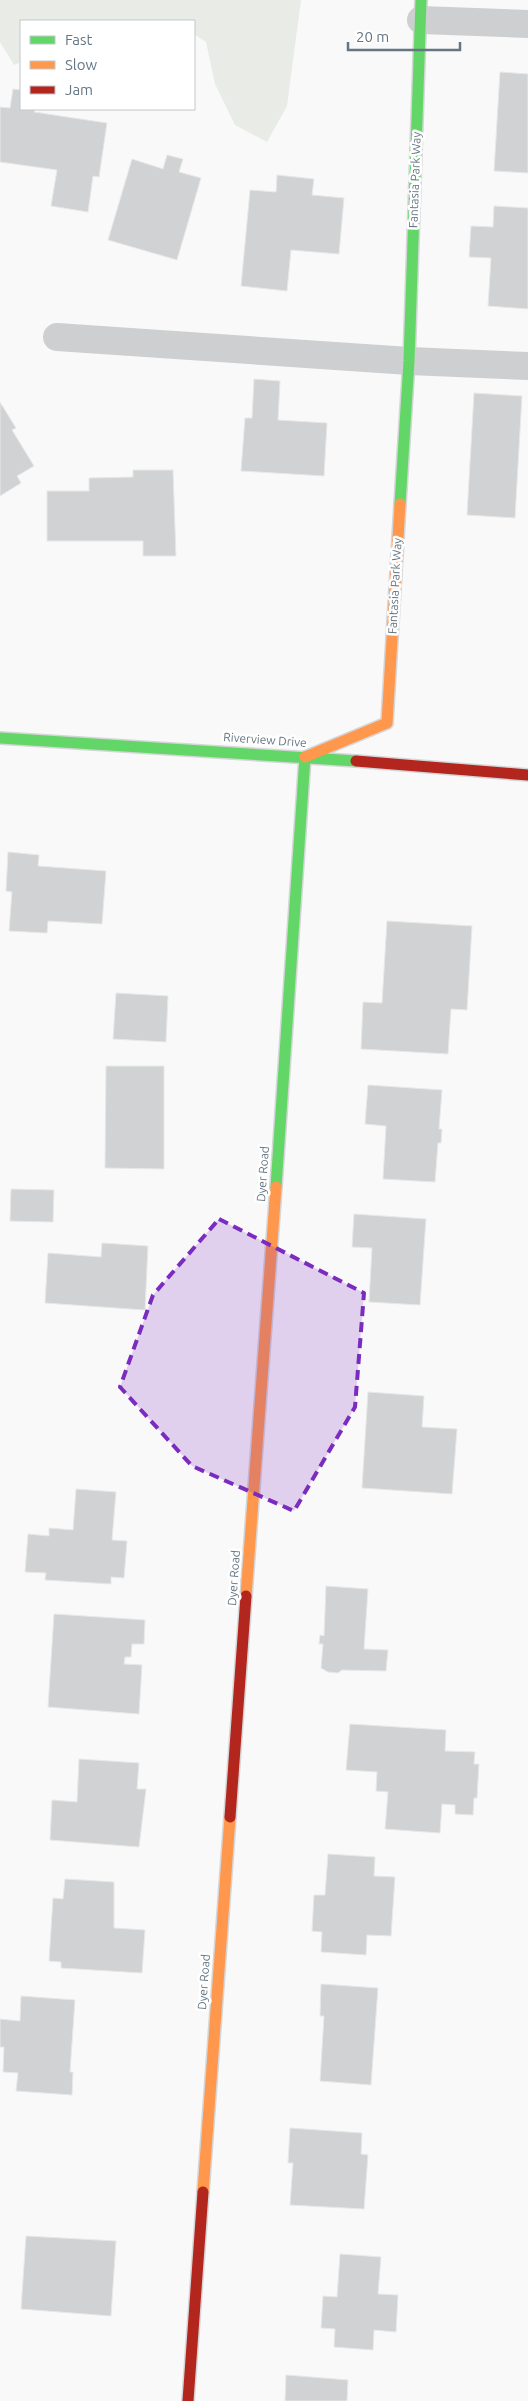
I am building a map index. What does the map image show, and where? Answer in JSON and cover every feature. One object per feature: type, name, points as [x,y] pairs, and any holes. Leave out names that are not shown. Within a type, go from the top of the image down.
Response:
[{"type":"street","points":[[421,10],[528,24]]},
{"type":"street","name":"Fantasia Park Way","points":[[305,757],[387,724],[409,361],[421,10]]},
{"type":"street","points":[[57,337],[409,361],[528,366]]},
{"type":"street","name":"Riverview Drive","points":[[0,738],[305,757],[528,775]]},
{"type":"street","name":"Dyer Road","points":[[188,2401],[298,884],[305,757]]},
{"type":"highlighted area","points":[[219,1219],[364,1293],[355,1407],[294,1511],[192,1466],[120,1387],[153,1295]]},
{"type":"shaded area","points":[[0,0],[301,0],[287,106],[267,142],[235,125],[215,84],[206,42],[195,35],[195,20],[20,20],[20,62],[14,65],[0,42]]},
{"type":"building","points":[[500,72],[528,74],[528,173],[494,171]]},
{"type":"building","points":[[13,89],[20,90],[20,110],[35,110],[34,112],[107,123],[99,177],[93,176],[88,212],[51,206],[57,170],[0,162],[0,107],[10,108]]},
{"type":"building","points":[[167,155],[183,159],[179,172],[201,178],[177,260],[108,240],[132,159],[163,169]]},
{"type":"building","points":[[277,175],[314,179],[312,195],[344,198],[339,254],[291,250],[287,291],[241,286],[250,190],[276,192]]},
{"type":"building","points":[[494,206],[528,208],[528,309],[488,306],[491,258],[469,257],[471,226],[493,227]]},
{"type":"building","points":[[254,379],[280,381],[278,420],[327,423],[324,476],[241,471],[245,418],[252,418]]},
{"type":"building","points":[[474,393],[522,396],[515,518],[467,515]]},
{"type":"building","points":[[0,402],[16,428],[12,430],[34,466],[17,476],[21,483],[0,496]]},
{"type":"building","points":[[133,470],[173,470],[176,556],[143,556],[143,541],[47,541],[47,491],[89,491],[89,478],[133,477]]},
{"type":"building","points":[[8,852],[39,855],[38,866],[106,871],[102,924],[48,921],[47,933],[9,931],[12,892],[6,891]]},
{"type":"building","points":[[387,921],[472,926],[467,1010],[451,1009],[448,1054],[361,1049],[363,1002],[382,1003]]},
{"type":"building","points":[[116,993],[168,996],[166,1042],[113,1039]]},
{"type":"building","points":[[106,1066],[164,1066],[164,1169],[105,1168]]},
{"type":"building","points":[[368,1085],[442,1090],[439,1129],[442,1129],[441,1143],[438,1143],[435,1182],[383,1179],[386,1126],[365,1124]]},
{"type":"building","points":[[11,1189],[54,1190],[53,1222],[10,1221]]},
{"type":"building","points":[[354,1214],[426,1219],[420,1305],[369,1302],[372,1248],[352,1247]]},
{"type":"building","points":[[102,1243],[148,1246],[145,1310],[45,1303],[48,1253],[101,1257]]},
{"type":"building","points":[[368,1392],[424,1396],[422,1427],[457,1429],[452,1494],[362,1488]]},
{"type":"building","points":[[76,1489],[116,1492],[112,1540],[127,1541],[124,1578],[111,1577],[111,1584],[45,1580],[46,1573],[25,1572],[28,1534],[49,1536],[49,1528],[73,1530]]},
{"type":"building","points":[[326,1586],[368,1589],[364,1649],[388,1650],[386,1671],[342,1670],[338,1673],[328,1672],[321,1668],[323,1644],[319,1644],[320,1635],[324,1636]]},
{"type":"building","points":[[54,1614],[145,1620],[144,1644],[132,1644],[131,1657],[125,1657],[124,1664],[142,1665],[139,1714],[48,1707]]},
{"type":"building","points":[[350,1724],[446,1730],[445,1751],[475,1752],[474,1764],[479,1764],[477,1798],[474,1798],[473,1815],[455,1814],[455,1805],[442,1804],[440,1833],[385,1829],[388,1792],[376,1791],[377,1772],[346,1770]]},
{"type":"building","points":[[79,1759],[139,1763],[137,1789],[146,1789],[139,1847],[50,1840],[52,1800],[77,1802]]},
{"type":"building","points":[[328,1854],[375,1857],[374,1876],[395,1877],[391,1936],[367,1935],[366,1955],[321,1952],[322,1932],[312,1931],[314,1895],[325,1895]]},
{"type":"building","points":[[65,1879],[114,1882],[114,1928],[145,1930],[142,1973],[61,1968],[61,1962],[49,1961],[53,1898],[63,1899]]},
{"type":"building","points":[[321,1984],[378,1988],[371,2085],[320,2081],[324,2016],[320,2016]]},
{"type":"building","points":[[21,1996],[75,2000],[70,2072],[73,2072],[72,2095],[16,2091],[18,2073],[3,2072],[4,2047],[0,2047],[0,2019],[20,2021]]},
{"type":"building","points":[[290,2128],[362,2133],[361,2154],[368,2155],[364,2209],[290,2205],[293,2163],[288,2163]]},
{"type":"building","points":[[26,2236],[116,2241],[111,2316],[21,2309]]},
{"type":"building","points":[[340,2254],[381,2257],[378,2294],[398,2295],[396,2332],[374,2330],[373,2350],[334,2347],[335,2329],[321,2328],[323,2296],[337,2297]]},
{"type":"building","points":[[286,2375],[348,2380],[347,2401],[285,2401]]},
{"type":"traffic: fast","points":[[400,504],[409,361],[421,0]]},
{"type":"traffic: fast","points":[[0,738],[356,761]]},
{"type":"traffic: fast","points":[[276,1187],[305,757]]},
{"type":"traffic: slow","points":[[305,757],[387,723],[400,504]]},
{"type":"traffic: slow","points":[[246,1596],[276,1187]]},
{"type":"traffic: slow","points":[[203,2192],[230,1817]]},
{"type":"traffic: jam","points":[[356,761],[528,775]]},
{"type":"traffic: jam","points":[[230,1817],[246,1596]]},
{"type":"traffic: jam","points":[[188,2401],[203,2192]]}]
